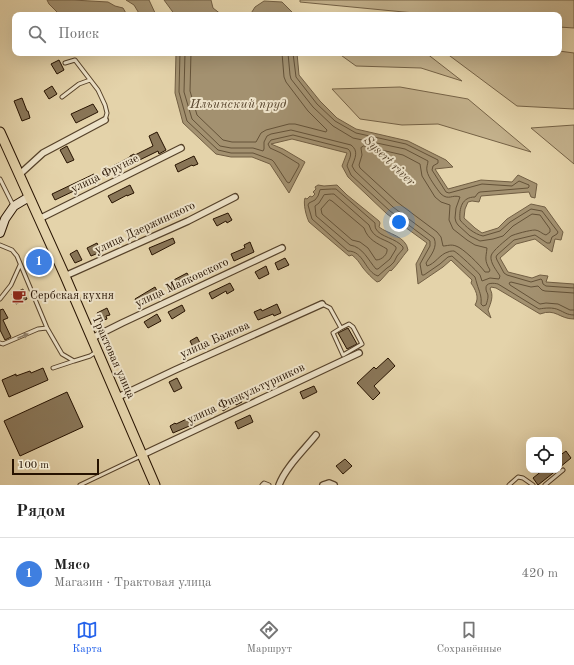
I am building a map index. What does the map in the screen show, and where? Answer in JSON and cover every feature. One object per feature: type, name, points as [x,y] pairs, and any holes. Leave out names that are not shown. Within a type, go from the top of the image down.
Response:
[{"type":"main road","name":"Трактовая улица","points":[[0,132],[65,276],[155,485]]},
{"type":"street","points":[[20,174],[43,153],[105,120]]},
{"type":"street","name":"улица Фрунзе","points":[[39,219],[181,148]]},
{"type":"street","points":[[0,233],[5,219],[14,206],[29,197]]},
{"type":"street","name":"улица Дзержинского","points":[[65,276],[188,221],[234,197]]},
{"type":"street","name":"улица Маяковского","points":[[92,338],[282,248]]},
{"type":"street","name":"улица Бажова","points":[[118,397],[322,304]]},
{"type":"street","name":"улица Физкультурников","points":[[142,455],[359,353]]},
{"type":"street","points":[[279,485],[281,478],[316,435]]},
{"type":"street","points":[[323,485],[329,483],[334,485]]},
{"type":"lane","points":[[65,63],[75,60],[98,90],[107,113],[105,120]]},
{"type":"lane","points":[[62,97],[79,84],[90,80]]},
{"type":"lane","points":[[0,179],[14,206]]},
{"type":"lane","points":[[0,245],[12,250],[17,256],[47,328],[62,354],[74,360]]},
{"type":"lane","points":[[0,299],[10,285],[20,265]]},
{"type":"lane","points":[[322,304],[330,308],[341,328]]},
{"type":"lane","points":[[349,324],[353,327],[362,344],[343,355],[333,333],[341,328],[349,324]]},
{"type":"lane","points":[[0,343],[3,344],[38,329],[47,328]]},
{"type":"lane","points":[[53,368],[90,356],[97,351]]},
{"type":"lane","points":[[80,485],[142,455]]},
{"type":"lane","points":[[545,485],[563,470]]},
{"type":"lane","points":[[509,485],[518,477],[523,478],[533,485]]},
{"type":"lane","points":[[262,485],[264,483],[269,485]]},
{"type":"shaded area","points":[[300,0],[574,0],[574,28],[562,27],[562,12],[404,12],[300,2]]},
{"type":"shaded area","points":[[562,51],[574,53],[574,109],[517,106],[450,56],[562,56]]},
{"type":"shaded area","points":[[342,56],[430,56],[462,81],[421,68],[356,66]]},
{"type":"shaded area","points":[[400,87],[468,99],[531,152],[438,124],[402,125],[360,119],[332,89]]},
{"type":"shaded area","points":[[574,125],[574,164],[531,128]]},
{"type":"water","points":[[47,0],[108,2],[123,8],[125,12],[57,12]]},
{"type":"water","points":[[126,0],[149,0],[155,12],[138,12],[134,5]]},
{"type":"water","points":[[164,0],[211,0],[213,8],[218,12],[173,12]]},
{"type":"water","points":[[264,1],[282,2],[292,12],[252,12],[255,7]]},
{"type":"water","name":"Ильинский пруд","points":[[176,56],[297,56],[299,75],[320,101],[337,118],[356,129],[408,141],[446,160],[453,167],[435,169],[448,189],[481,180],[512,182],[518,175],[537,184],[535,198],[531,197],[529,192],[481,196],[479,202],[468,202],[465,209],[464,218],[482,233],[498,228],[507,219],[531,204],[545,207],[563,232],[561,240],[555,239],[552,252],[535,239],[516,244],[500,258],[508,272],[532,278],[540,275],[548,276],[546,282],[574,284],[574,319],[569,319],[550,312],[540,314],[496,288],[491,287],[492,299],[488,310],[491,318],[475,305],[477,296],[471,283],[472,280],[451,260],[418,284],[416,264],[427,243],[387,214],[348,177],[342,166],[347,153],[292,139],[271,144],[305,162],[289,193],[270,164],[252,157],[231,157],[216,154],[183,123],[175,93]]},
{"type":"water","points":[[318,185],[337,185],[379,221],[379,227],[400,238],[407,245],[408,250],[391,271],[390,270],[380,281],[377,282],[366,272],[354,256],[349,256],[309,222],[305,210],[305,198],[307,199],[310,196],[312,197],[315,194],[313,192],[316,189],[315,187]]},
{"type":"building","points":[[59,60],[64,70],[57,74],[51,64]]},
{"type":"building","points":[[52,86],[57,94],[49,99],[44,91]]},
{"type":"building","points":[[22,98],[30,118],[22,121],[14,101]]},
{"type":"building","points":[[93,104],[98,112],[76,123],[71,114]]},
{"type":"building","points":[[157,132],[166,150],[159,154],[158,151],[111,174],[109,168],[134,154],[135,155],[153,146],[149,136]]},
{"type":"building","points":[[67,146],[74,160],[67,163],[60,150]]},
{"type":"building","points":[[194,156],[198,164],[192,165],[178,172],[175,165]]},
{"type":"building","points":[[94,174],[97,180],[55,200],[52,194]]},
{"type":"building","points":[[130,185],[134,193],[112,203],[108,196]]},
{"type":"building","points":[[228,213],[232,220],[227,223],[226,221],[217,226],[213,219]]},
{"type":"building","points":[[173,238],[175,243],[152,255],[149,248]]},
{"type":"building","points":[[250,242],[254,252],[234,261],[231,254],[245,248],[244,245]]},
{"type":"building","points":[[97,243],[101,252],[91,256],[87,248]]},
{"type":"building","points":[[77,250],[82,260],[75,263],[70,254]]},
{"type":"building","points":[[285,258],[289,265],[278,270],[275,263]]},
{"type":"building","points":[[266,266],[269,274],[259,279],[255,272]]},
{"type":"building","points":[[187,273],[191,280],[169,291],[166,284]]},
{"type":"building","points":[[230,283],[234,290],[227,294],[226,291],[212,299],[209,293]]},
{"type":"building","points":[[155,287],[159,295],[138,305],[135,299]]},
{"type":"building","points":[[23,289],[27,299],[16,304],[12,294]]},
{"type":"building","points":[[277,304],[281,313],[274,316],[273,314],[258,320],[254,312],[261,309],[262,311]]},
{"type":"building","points":[[182,305],[185,311],[172,319],[168,312]]},
{"type":"building","points":[[107,308],[110,315],[106,316],[107,319],[101,321],[97,313]]},
{"type":"building","points":[[3,309],[8,318],[3,320],[11,337],[5,340],[0,330],[0,310]]},
{"type":"building","points":[[157,314],[161,321],[148,328],[144,322]]},
{"type":"building","points":[[348,328],[357,344],[347,349],[338,333]]},
{"type":"building","points":[[197,337],[202,347],[195,351],[190,341]]},
{"type":"building","points":[[388,358],[395,366],[374,386],[380,393],[373,400],[357,383],[374,367],[376,369]]},
{"type":"building","points":[[43,368],[48,380],[9,397],[2,380],[16,374],[16,376],[30,371],[31,373]]},
{"type":"building","points":[[177,378],[182,388],[174,392],[169,382]]},
{"type":"building","points":[[314,386],[317,392],[303,399],[300,392]]},
{"type":"building","points":[[67,392],[83,427],[20,456],[4,421]]},
{"type":"building","points":[[238,395],[242,402],[236,405],[235,403],[223,411],[218,402],[224,399],[225,402]]},
{"type":"building","points":[[250,415],[253,422],[238,429],[235,422]]},
{"type":"building","points":[[191,417],[194,424],[173,433],[170,426]]},
{"type":"building","points":[[566,451],[571,458],[562,466],[562,454]]},
{"type":"building","points":[[345,459],[352,466],[343,474],[336,466]]},
{"type":"building","points":[[539,473],[553,473],[538,485],[533,478]]},
{"type":"place","name":"Мясо","points":[[39,262]]},
{"type":"place","name":"Сербская кухня","points":[[19,296]]},
{"type":"water label","name":"Sysert river","points":[[389,161]]}]
